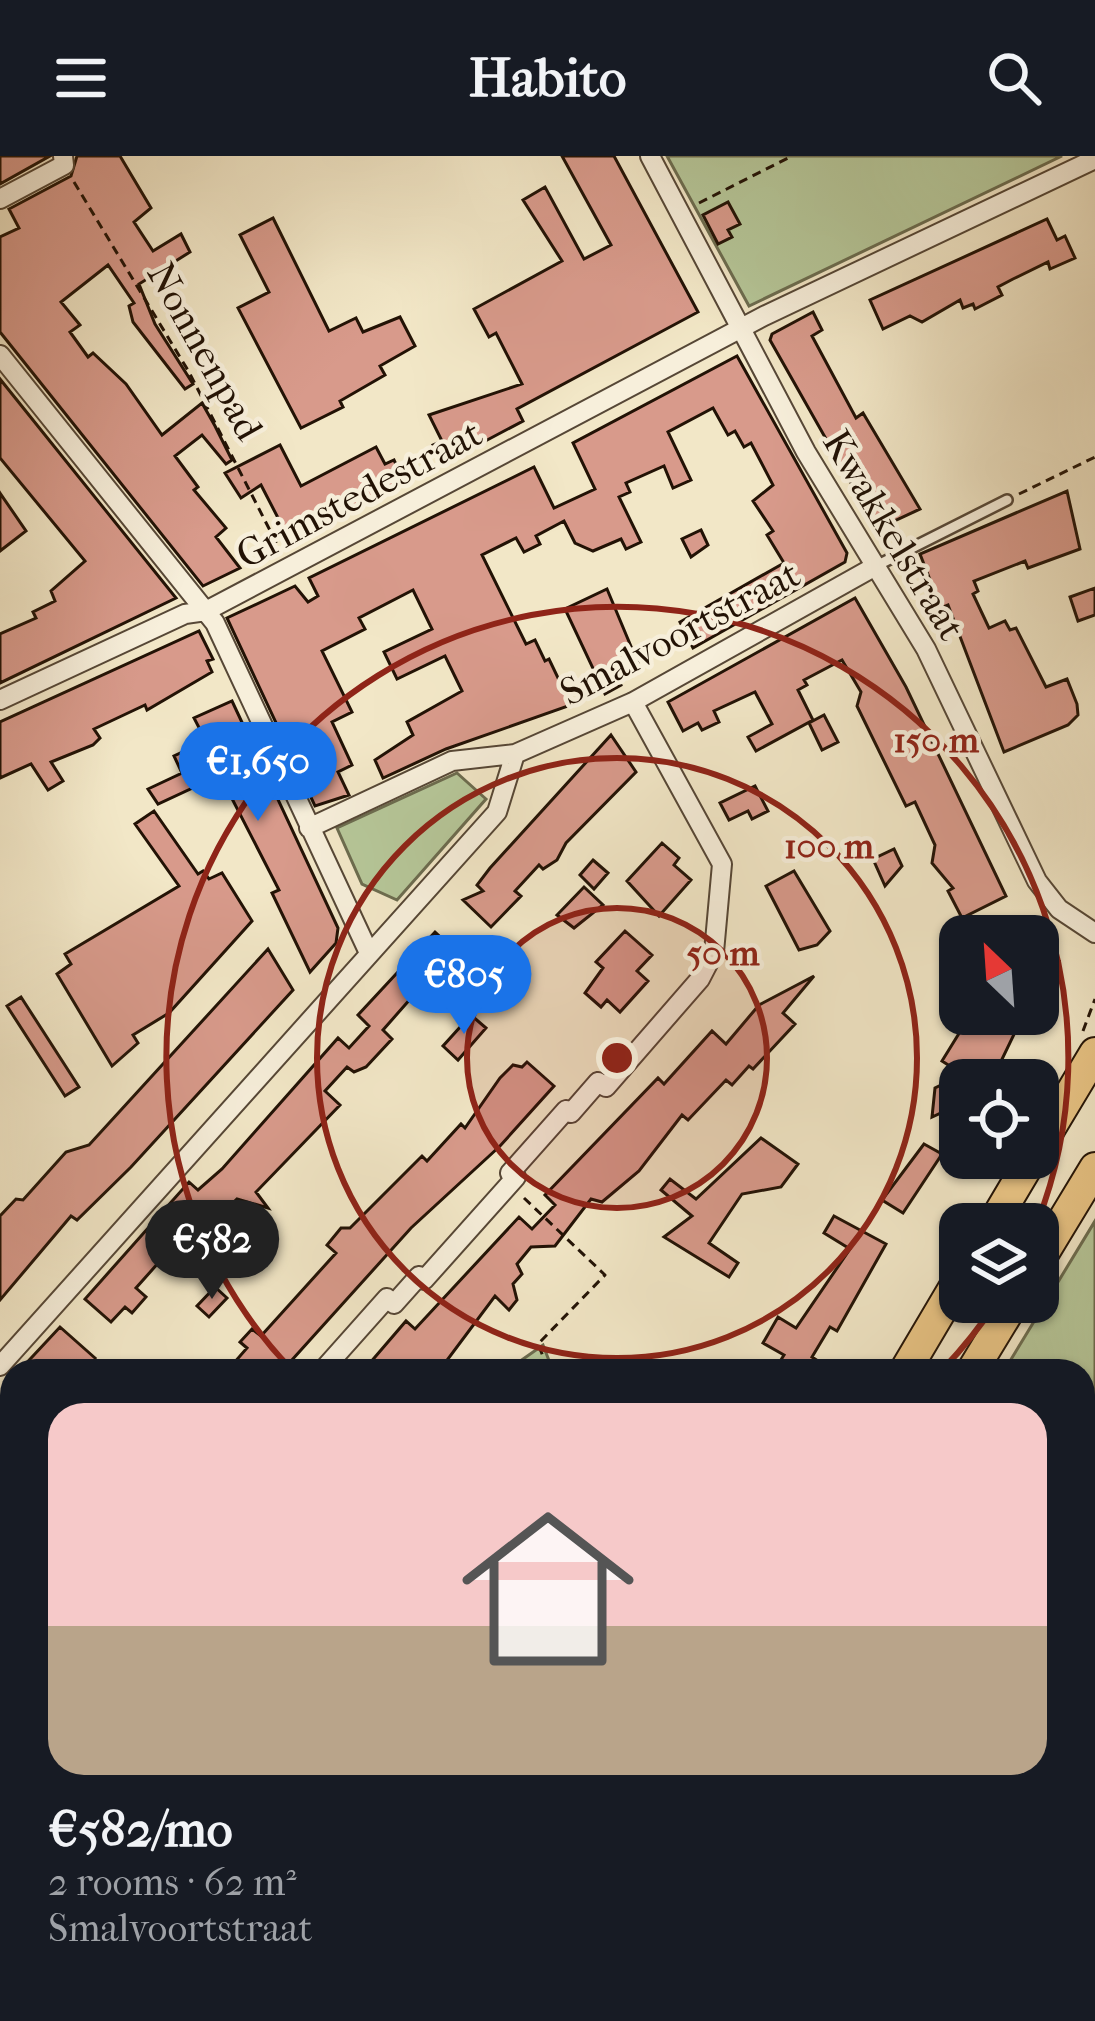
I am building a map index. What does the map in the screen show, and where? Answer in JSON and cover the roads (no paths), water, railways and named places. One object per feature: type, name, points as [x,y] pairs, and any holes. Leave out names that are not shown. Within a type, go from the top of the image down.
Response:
[{"type":"main road","points":[[1059,1113],[1095,1053]]},
{"type":"main road","points":[[1059,1246],[1095,1168]]},
{"type":"main road","points":[[912,1359],[939,1314]]},
{"type":"main road","points":[[982,1359],[1012,1323]]},
{"type":"street","name":"Kwakkelstraat","points":[[650,156],[741,330],[874,567],[926,649],[1037,881],[1058,909],[1095,933]]},
{"type":"street","name":"Grimstedestraat","points":[[0,700],[184,614],[206,611],[741,330],[1095,159]]},
{"type":"street","points":[[0,199],[63,160]]},
{"type":"street","points":[[0,355],[206,611],[369,953]]},
{"type":"street","name":"Smalvoortstraat","points":[[309,828],[452,761],[514,754],[633,702],[874,567]]},
{"type":"street","points":[[333,1359],[388,1298],[394,1304],[419,1276],[424,1280],[516,1178],[510,1173],[566,1109],[571,1113],[598,1082],[606,1087],[681,1004],[714,952],[722,864],[633,702]]},
{"type":"street","points":[[6,1359],[497,812],[514,754]]},
{"type":"lane","points":[[874,567],[1007,500]]}]
